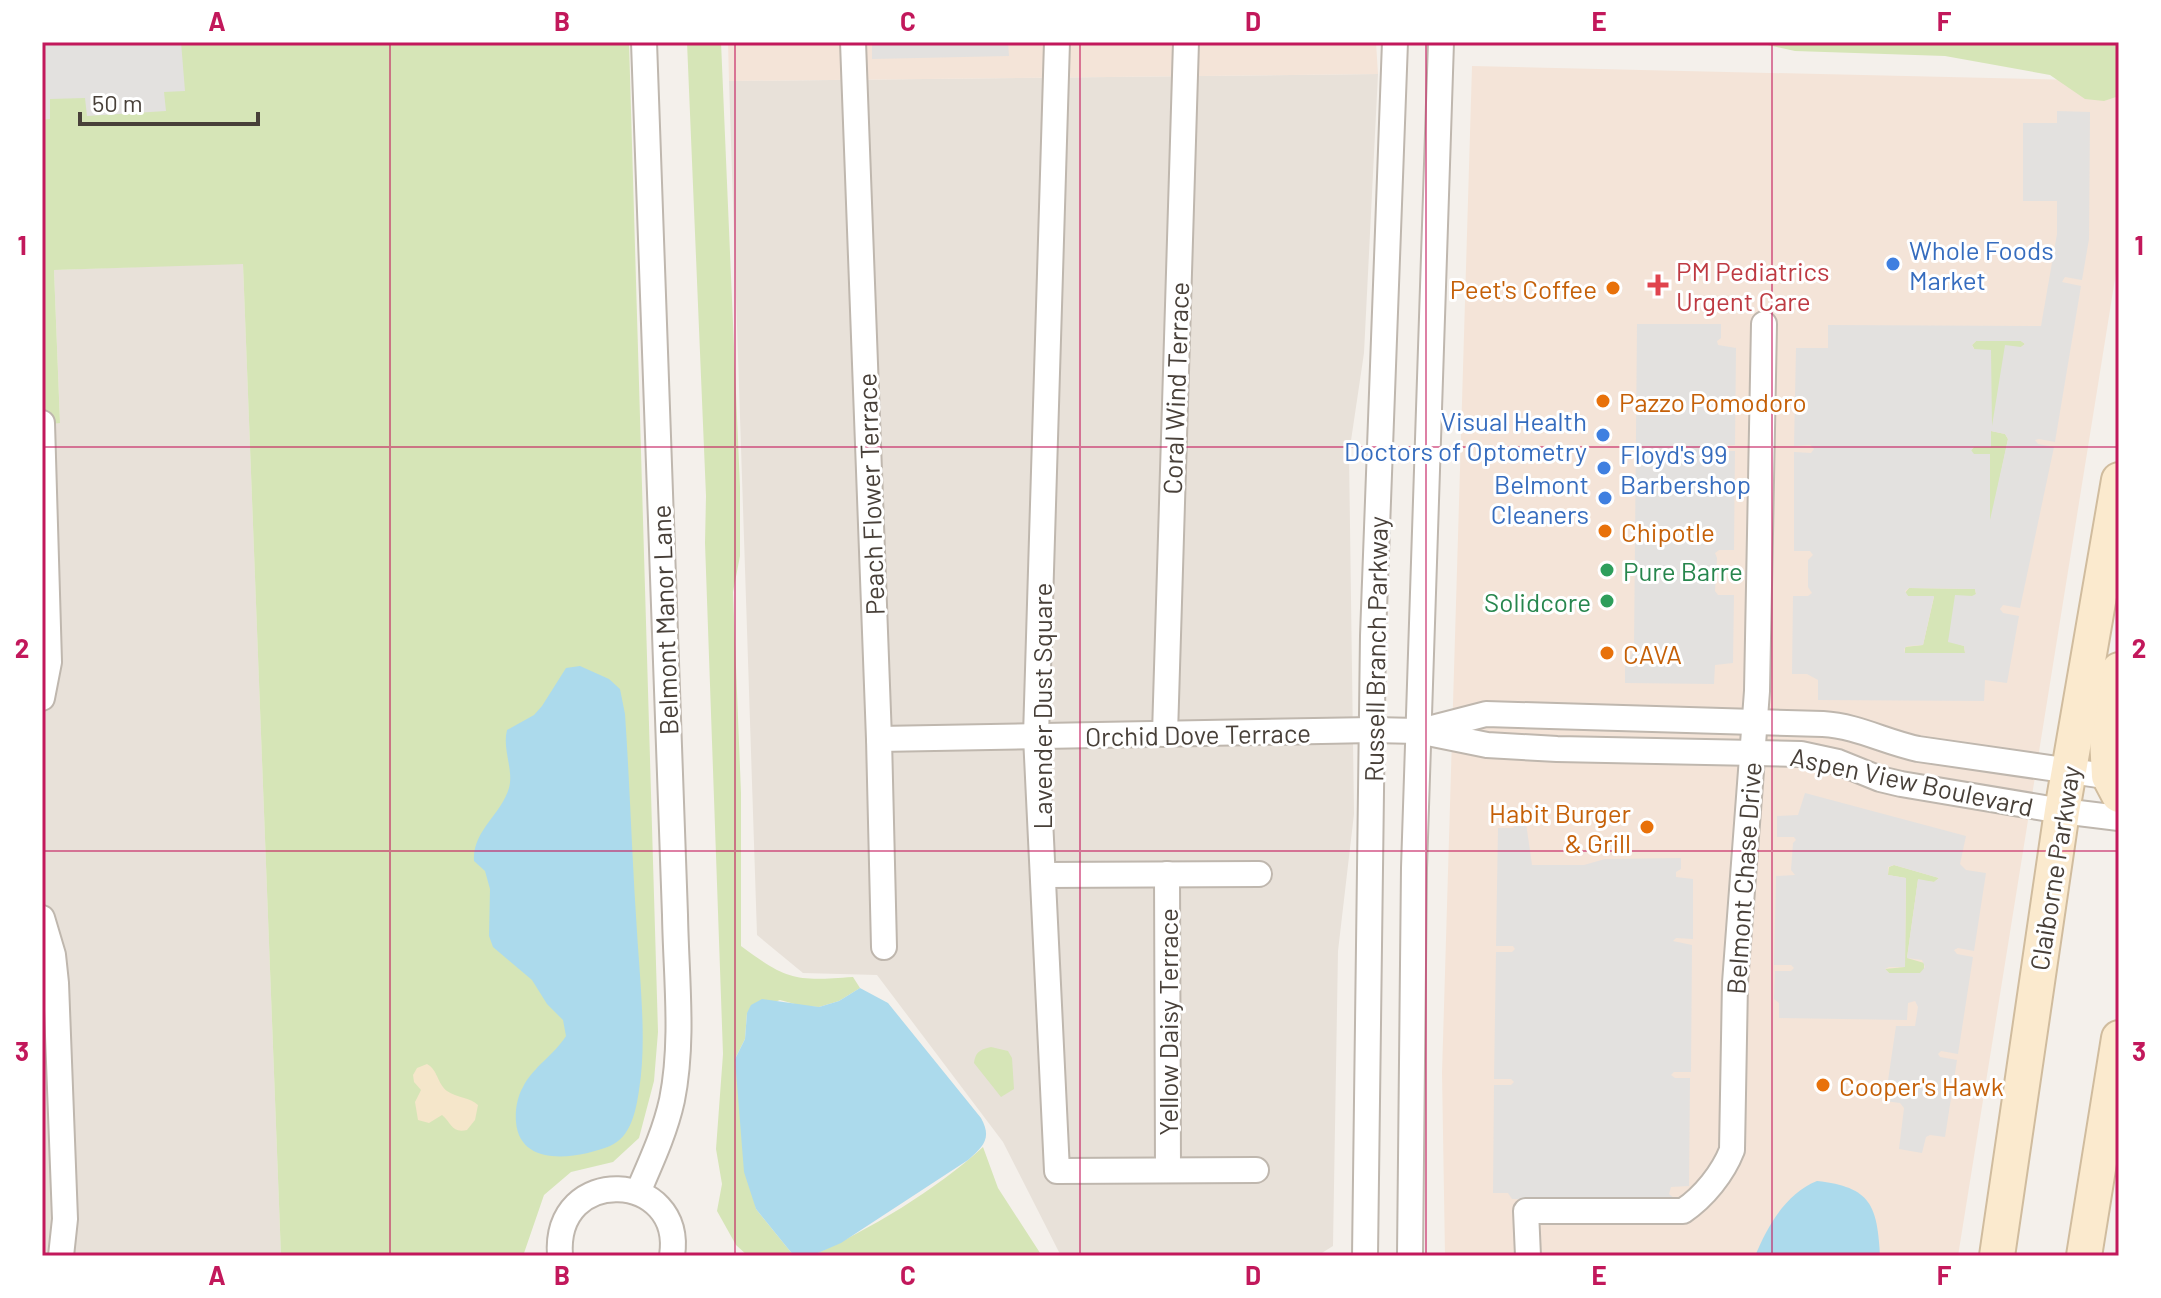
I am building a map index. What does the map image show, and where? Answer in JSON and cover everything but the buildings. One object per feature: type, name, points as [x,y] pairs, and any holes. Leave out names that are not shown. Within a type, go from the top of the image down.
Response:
[{"type":"main road","name":"Claiborne Parkway","points":[[1997,1256],[2062,811],[2119,480]]},
{"type":"main road","points":[[2116,783],[2107,738],[2119,670]]},
{"type":"main road","points":[[2084,1256],[2119,1038]]},
{"type":"street","name":"Belmont Manor Lane","points":[[638,1192],[661,1138],[672,1099],[678,1055],[644,42]]},
{"type":"street","name":"Peach Flower Terrace","points":[[853,42],[884,947]]},
{"type":"street","name":"Lavender Dust Square","points":[[1057,42],[1036,736],[1057,1171],[1256,1170]]},
{"type":"street","name":"Coral Wind Terrace","points":[[1165,734],[1186,42]]},
{"type":"street","name":"Russell Branch Parkway","points":[[1365,1256],[1373,636],[1395,42]]},
{"type":"street","name":"Russell Branch Parkway","points":[[1410,1256],[1418,731],[1441,42]]},
{"type":"street","name":"Belmont Chase Drive","points":[[1528,1256],[1526,1211],[1683,1211],[1693,1205],[1727,1164],[1732,1150],[1735,983],[1754,721],[1760,572],[1764,324]]},
{"type":"street","points":[[42,423],[49,662],[42,698]]},
{"type":"street","name":"Aspen View Boulevard","points":[[1418,731],[1486,714],[1847,726],[1897,744],[2069,770],[2116,783]]},
{"type":"street","name":"Orchid Dove Terrace","points":[[879,739],[1373,730]]},
{"type":"street","name":"Aspen View Boulevard","points":[[1373,730],[1418,731],[1487,745],[1801,754],[1838,762],[1901,784],[2119,818]]},
{"type":"street","name":"Yellow Daisy Terrace","points":[[1167,874],[1168,1170]]},
{"type":"street","points":[[1043,875],[1259,874]]},
{"type":"street","points":[[42,918],[53,955],[56,983],[65,1219],[61,1256]]},
{"type":"street","points":[[560,1256],[560,1235],[566,1217],[578,1202],[599,1190],[618,1187],[649,1198],[663,1212],[672,1244],[684,1256]]},
{"type":"shaded area","points":[[42,42],[181,42],[185,91],[164,92],[166,111],[87,116],[85,98],[50,99],[50,119],[42,120]]},
{"type":"shaded area","points":[[728,42],[1376,42],[1378,74],[729,81]]},
{"type":"shaded area","points":[[872,42],[1008,42],[1009,56],[872,59]]},
{"type":"shaded area","points":[[1472,66],[2119,81],[2119,254],[1958,1256],[1445,1256],[1442,1073]]},
{"type":"shaded area","points":[[1378,74],[1364,353],[1349,454],[1354,814],[1338,951],[1333,1246],[1317,1256],[1061,1256],[1003,1142],[877,975],[803,973],[757,935],[729,81]]},
{"type":"shaded area","points":[[2057,111],[2090,112],[2089,239],[2082,280],[2065,277],[2062,282],[2081,286],[2055,442],[2035,440],[2038,444],[2054,447],[2020,608],[2003,605],[2000,609],[2003,613],[2019,616],[2007,683],[1985,680],[1984,701],[1818,700],[1818,680],[1807,674],[1792,674],[1793,596],[1812,593],[1808,587],[1808,560],[1813,555],[1810,551],[1794,551],[1794,452],[1811,453],[1814,449],[1810,445],[1794,446],[1796,348],[1828,348],[1828,325],[2041,326],[2057,234],[2057,201],[2023,201],[2023,123],[2057,123]],"holes":[[[1976,341],[2021,341],[2025,344],[2021,347],[2005,345],[1992,426],[1991,350],[1974,349],[1972,345]],[[1991,431],[2005,434],[2008,439],[1990,520],[1990,454],[1974,454],[1971,450],[1974,447],[1991,447]],[[1909,588],[1975,589],[1976,594],[1972,596],[1955,595],[1948,642],[1964,646],[1965,653],[1905,653],[1907,646],[1923,645],[1934,596],[1908,596],[1905,591]]]},
{"type":"shaded area","points":[[243,263],[281,1256],[42,1256],[42,425],[60,422],[54,270]]},
{"type":"shaded area","points":[[1637,324],[1721,324],[1718,345],[1736,348],[1735,445],[1716,447],[1719,451],[1735,451],[1734,550],[1715,553],[1715,591],[1718,595],[1734,595],[1733,663],[1715,665],[1714,684],[1625,683],[1625,666],[1634,650]]},
{"type":"shaded area","points":[[1805,793],[1966,836],[1960,864],[1966,870],[1986,873],[1974,951],[1954,950],[1957,954],[1973,957],[1958,1054],[1941,1051],[1938,1054],[1957,1060],[1945,1137],[1926,1137],[1922,1153],[1899,1149],[1904,1108],[1900,1103],[1885,1101],[1896,1026],[1915,1026],[1918,1007],[1915,1001],[1908,1003],[1907,1020],[1779,1018],[1779,1003],[1774,999],[1775,971],[1791,971],[1794,968],[1791,965],[1774,965],[1776,876],[1795,875],[1791,870],[1793,843],[1796,840],[1794,837],[1777,837],[1777,816],[1798,815]],"holes":[[[1894,865],[1939,878],[1934,882],[1918,879],[1907,958],[1922,960],[1925,967],[1920,973],[1889,973],[1885,969],[1905,967],[1906,878],[1888,875],[1888,867]]]},
{"type":"shaded area","points":[[1517,823],[1526,823],[1532,865],[1584,865],[1605,859],[1681,858],[1681,869],[1676,872],[1676,877],[1693,879],[1693,939],[1676,938],[1673,941],[1692,945],[1691,1072],[1674,1072],[1671,1075],[1690,1078],[1689,1186],[1671,1187],[1669,1194],[1674,1202],[1512,1199],[1508,1193],[1493,1193],[1494,1085],[1511,1085],[1514,1082],[1511,1079],[1494,1079],[1496,952],[1512,952],[1515,949],[1513,946],[1496,946],[1498,828],[1513,828]]},
{"type":"green space","points":[[42,42],[629,42],[658,1032],[654,1081],[639,1138],[613,1162],[571,1172],[544,1195],[523,1256],[281,1256],[243,264],[54,270],[60,423],[42,425]]},
{"type":"green space","points":[[687,42],[721,42],[740,487],[740,556],[733,592],[741,793],[741,946],[770,966],[793,976],[818,979],[853,977],[860,988],[839,1001],[819,1007],[780,1000],[747,1013],[745,1039],[735,1059],[756,1209],[794,1256],[748,1256],[736,1245],[717,1211],[722,1184],[716,1149],[723,1054],[705,543],[706,496]]},
{"type":"green space","points":[[1754,42],[2119,42],[2119,96],[2104,101],[2085,99],[2050,75],[1945,56],[1795,51]]},
{"type":"green space","points":[[1976,341],[2021,341],[2025,344],[2021,347],[1991,431],[2005,434],[2008,439],[1983,558],[1979,561],[1971,558],[1970,527],[1972,524],[1989,523],[1990,454],[1972,454],[1971,450],[1974,447],[1990,447],[1991,350],[1975,350],[1972,345]]},
{"type":"green space","points":[[1909,588],[1975,589],[1976,594],[1948,641],[1964,646],[1965,653],[1905,653],[1905,647],[1923,645],[1934,597],[1908,596],[1905,593]]},
{"type":"green space","points":[[1894,865],[1939,878],[1934,882],[1918,880],[1907,958],[1924,963],[1924,971],[1920,973],[1889,973],[1885,969],[1905,967],[1906,878],[1888,875],[1889,867]]},
{"type":"green space","points":[[991,1047],[1008,1051],[1012,1058],[1014,1089],[1001,1097],[974,1063],[979,1052]]},
{"type":"green space","points":[[983,1147],[998,1188],[1042,1256],[811,1256],[901,1208]]},
{"type":"sand","points":[[427,1064],[447,1091],[478,1105],[475,1120],[467,1130],[455,1129],[442,1115],[429,1123],[418,1120],[415,1102],[421,1090],[414,1082],[413,1075],[417,1068]]},
{"type":"water","points":[[580,666],[609,679],[620,689],[625,714],[643,1032],[641,1072],[631,1122],[617,1142],[583,1154],[553,1156],[528,1147],[520,1137],[516,1113],[519,1095],[527,1080],[566,1036],[563,1020],[547,1004],[532,980],[493,947],[489,936],[490,889],[485,871],[474,861],[482,832],[509,788],[507,730],[534,715],[566,668]]},
{"type":"water","points":[[860,988],[888,1003],[981,1118],[986,1131],[985,1141],[968,1160],[841,1243],[811,1256],[794,1256],[756,1209],[744,1172],[735,1059],[745,1039],[747,1013],[751,1005],[762,999],[819,1007],[839,1001]]},
{"type":"water","points":[[1817,1181],[1849,1188],[1868,1202],[1876,1224],[1880,1256],[1755,1256],[1765,1234],[1787,1202]]},
{"type":"place","name":"Whole Foods Market","points":[[1893,264]]},
{"type":"place","name":"PM Pediatrics Urgent Care","points":[[1658,285]]},
{"type":"place","name":"Peet's Coffee","points":[[1613,288]]},
{"type":"place","name":"Pazzo Pomodoro","points":[[1603,401]]},
{"type":"place","name":"Visual Health Doctors of Optometry","points":[[1603,435]]},
{"type":"place","name":"Floyd's 99 Barbershop","points":[[1604,468]]},
{"type":"place","name":"Belmont Cleaners","points":[[1605,498]]},
{"type":"place","name":"Chipotle","points":[[1605,531]]},
{"type":"place","name":"Pure Barre","points":[[1607,570]]},
{"type":"place","name":"Solidcore","points":[[1607,601]]},
{"type":"place","name":"CAVA","points":[[1607,653]]},
{"type":"place","name":"Habit Burger & Grill","points":[[1647,827]]},
{"type":"place","name":"Cooper's Hawk","points":[[1823,1085]]}]
